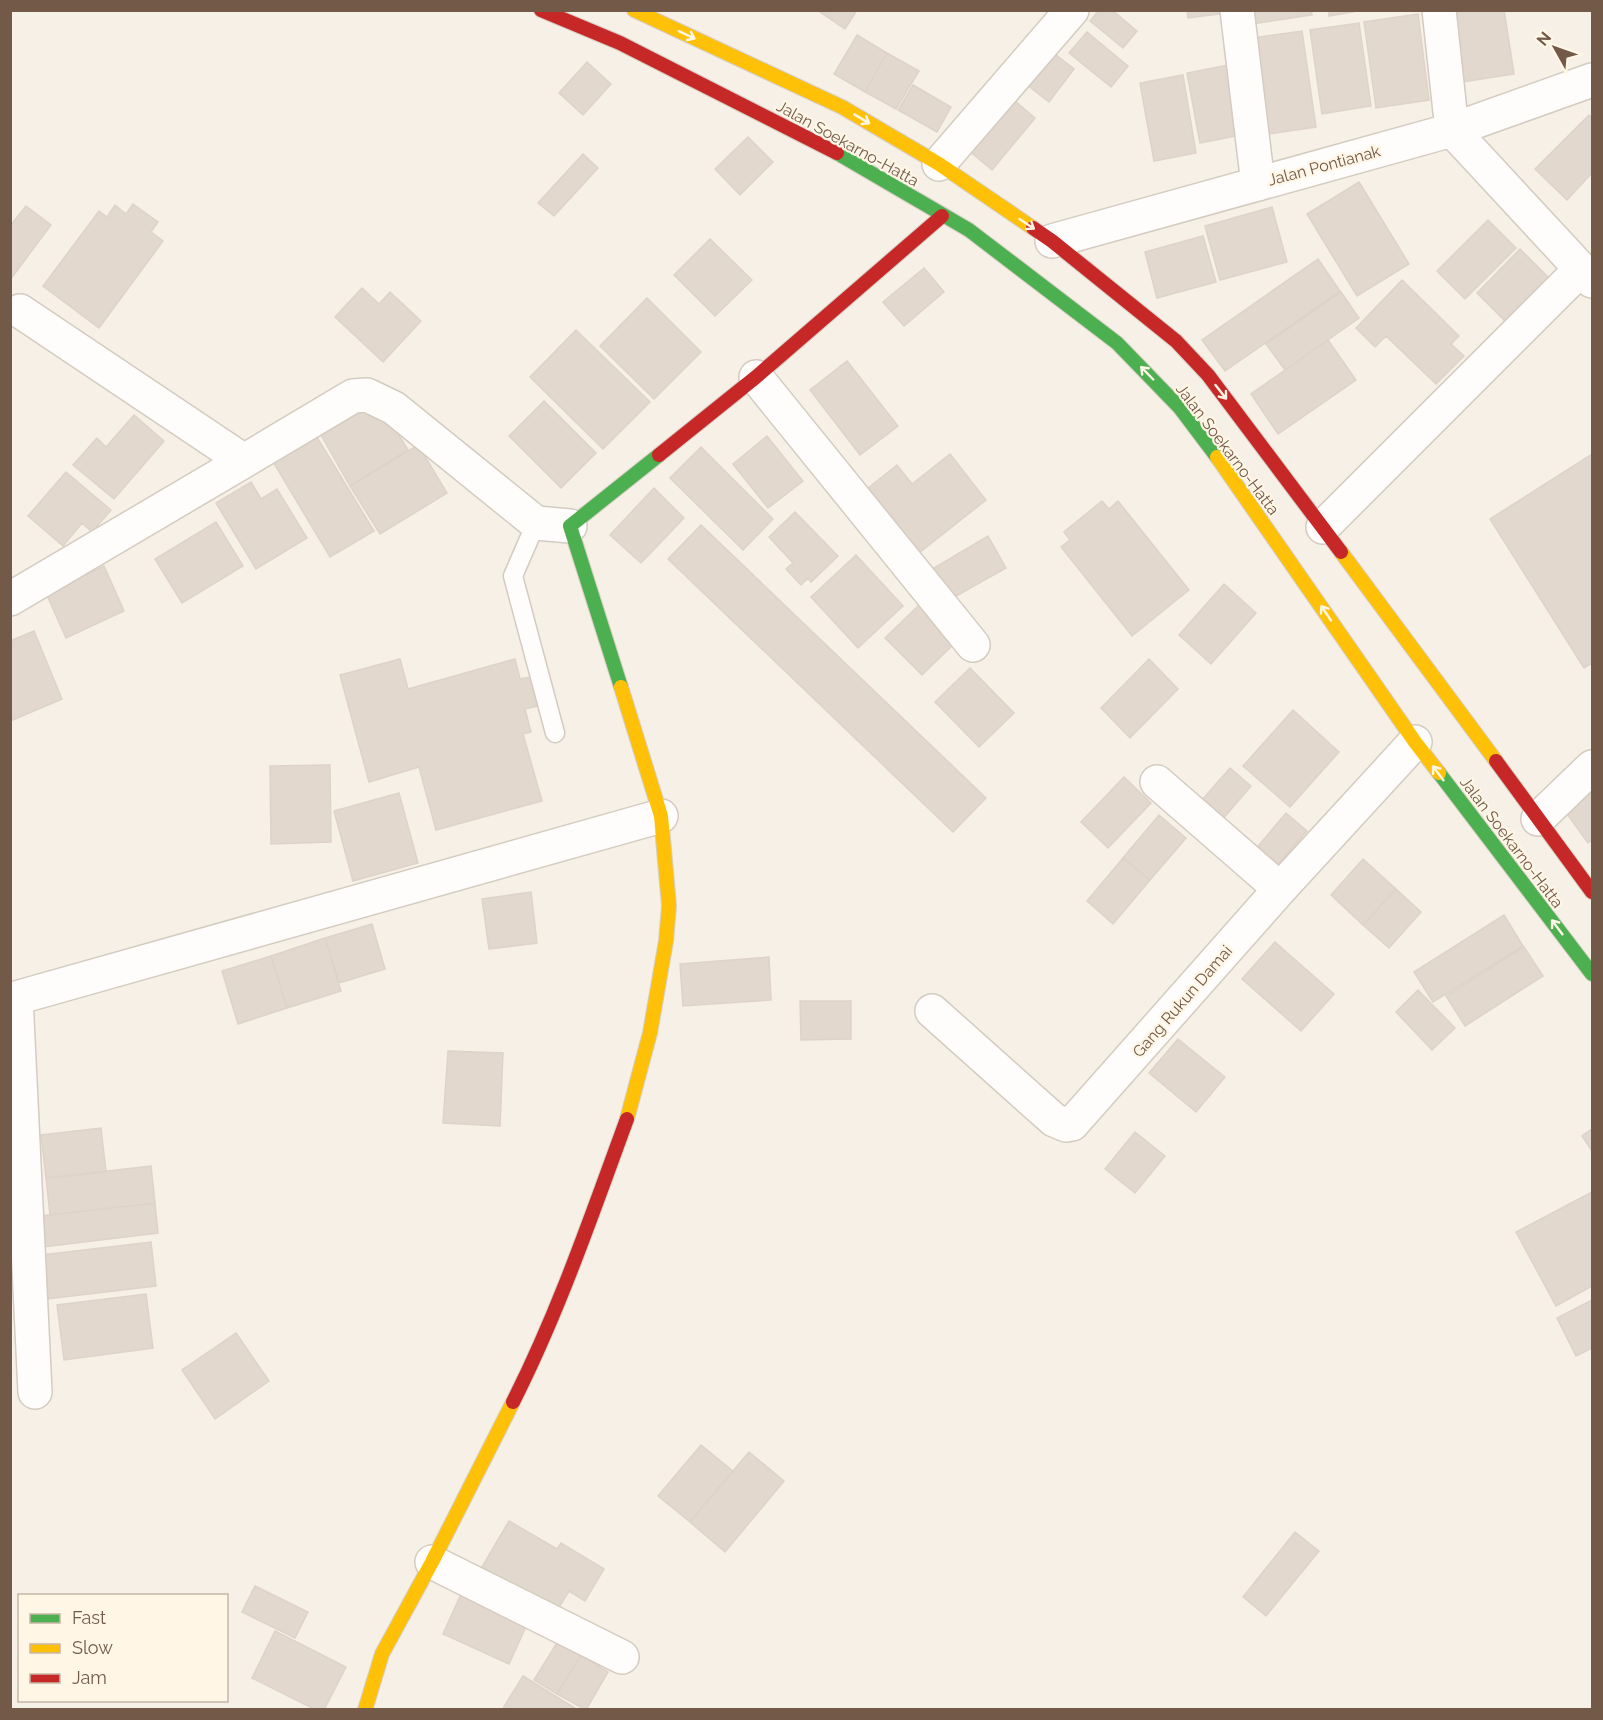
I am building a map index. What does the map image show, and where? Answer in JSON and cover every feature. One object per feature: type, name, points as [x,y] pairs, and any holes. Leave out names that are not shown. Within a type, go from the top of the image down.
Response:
[{"type":"main road","name":"Jalan Soekarno-Hatta","points":[[541,10],[620,43],[816,141],[942,216],[972,226],[1118,343],[1180,408],[1228,471],[1415,742],[1593,974]]},
{"type":"main road","name":"Jalan Soekarno-Hatta","points":[[633,10],[842,107],[939,164],[991,205],[1052,241],[1176,341],[1208,375],[1593,892]]},
{"type":"main road","points":[[365,1710],[382,1654],[432,1562],[532,1365],[563,1291],[627,1119],[650,1033],[666,941],[669,906],[661,816],[570,526],[756,377],[942,216]]},
{"type":"street","points":[[939,164],[1072,10]]},
{"type":"street","points":[[1238,10],[1258,184]]},
{"type":"street","points":[[1323,527],[1587,275],[1452,130],[1439,10]]},
{"type":"street","name":"Jalan Pontianak","points":[[1052,241],[1452,130],[1593,81]]},
{"type":"street","points":[[20,311],[244,461]]},
{"type":"street","points":[[756,377],[973,645]]},
{"type":"street","points":[[10,599],[353,396],[367,395],[394,408],[536,523],[570,526]]},
{"type":"street","name":"Gang Rukun Damai","points":[[932,1011],[1054,1120],[1066,1125],[1072,1124],[1415,742]]},
{"type":"street","points":[[1538,819],[1593,767]]},
{"type":"street","points":[[1157,782],[1280,890]]},
{"type":"street","points":[[36,1392],[13,997],[661,816]]},
{"type":"street","points":[[432,1562],[622,1657]]},
{"type":"lane","points":[[536,523],[513,576],[555,733]]},
{"type":"building","points":[[817,10],[857,10],[845,29]]},
{"type":"building","points":[[1099,10],[1112,10],[1137,31],[1123,48],[1090,21]]},
{"type":"building","points":[[1187,10],[1226,10],[1226,13],[1188,18]]},
{"type":"building","points":[[1250,10],[1311,10],[1312,15],[1252,24]]},
{"type":"building","points":[[1329,10],[1363,10],[1329,16]]},
{"type":"building","points":[[1453,10],[1504,10],[1514,74],[1463,82]]},
{"type":"building","points":[[1418,14],[1429,100],[1376,108],[1364,22]]},
{"type":"building","points":[[1359,23],[1371,106],[1322,114],[1310,30]]},
{"type":"building","points":[[1302,31],[1316,127],[1268,134],[1253,38]]},
{"type":"building","points":[[1087,32],[1128,66],[1111,87],[1069,53]]},
{"type":"building","points":[[857,35],[887,53],[865,92],[834,74]]},
{"type":"building","points":[[1046,47],[1074,69],[1049,102],[1021,80]]},
{"type":"building","points":[[887,53],[919,71],[896,109],[865,92]]},
{"type":"building","points":[[587,62],[611,84],[583,115],[559,93]]},
{"type":"building","points":[[1229,65],[1241,135],[1200,143],[1187,73]]},
{"type":"building","points":[[1183,75],[1196,153],[1154,161],[1140,83]]},
{"type":"building","points":[[913,85],[951,107],[937,132],[898,110]]},
{"type":"building","points":[[1006,93],[1035,118],[992,170],[962,145]]},
{"type":"building","points":[[1589,115],[1592,118],[1592,173],[1567,200],[1535,169]]},
{"type":"building","points":[[748,137],[773,162],[740,195],[715,169]]},
{"type":"building","points":[[583,154],[598,168],[554,216],[538,203]]},
{"type":"building","points":[[1359,182],[1409,264],[1357,296],[1307,214]]},
{"type":"building","points":[[133,204],[158,222],[151,232],[163,241],[99,328],[43,286],[99,211],[107,217],[115,205],[126,214]]},
{"type":"building","points":[[26,206],[51,225],[10,280],[10,226]]},
{"type":"building","points":[[1272,207],[1287,262],[1220,280],[1205,226]]},
{"type":"building","points":[[1488,220],[1516,248],[1465,299],[1437,271]]},
{"type":"building","points":[[1203,236],[1216,282],[1157,298],[1145,252]]},
{"type":"building","points":[[710,239],[752,280],[715,316],[674,275]]},
{"type":"building","points":[[1520,249],[1550,279],[1506,322],[1477,293]]},
{"type":"building","points":[[1318,259],[1340,291],[1225,371],[1202,340]]},
{"type":"building","points":[[924,268],[944,292],[904,326],[883,302]]},
{"type":"building","points":[[1402,280],[1459,336],[1451,344],[1464,356],[1436,384],[1386,336],[1375,347],[1356,328]]},
{"type":"building","points":[[362,288],[379,304],[390,292],[421,321],[383,362],[335,317]]},
{"type":"building","points":[[1341,292],[1359,318],[1285,370],[1266,344]]},
{"type":"building","points":[[647,298],[701,352],[654,399],[600,346]]},
{"type":"building","points":[[576,330],[650,402],[603,449],[530,377]]},
{"type":"building","points":[[1328,340],[1356,380],[1278,434],[1251,394]]},
{"type":"building","points":[[847,361],[898,426],[860,455],[810,390]]},
{"type":"building","points":[[378,401],[408,450],[350,486],[321,435]]},
{"type":"building","points":[[544,401],[596,453],[561,488],[509,436]]},
{"type":"building","points":[[134,415],[164,441],[114,499],[73,465],[97,438],[106,447]]},
{"type":"building","points":[[315,434],[374,531],[330,557],[272,460]]},
{"type":"building","points":[[767,436],[803,481],[768,508],[733,464]]},
{"type":"building","points":[[418,445],[447,493],[380,534],[350,486]]},
{"type":"building","points":[[701,447],[773,519],[743,550],[670,478]]},
{"type":"building","points":[[950,454],[986,500],[919,553],[868,488],[897,465],[912,484]]},
{"type":"building","points":[[1592,454],[1592,663],[1584,668],[1490,519]]},
{"type":"building","points":[[66,472],[111,510],[92,532],[82,523],[63,546],[28,516]]},
{"type":"building","points":[[251,482],[261,499],[277,489],[307,538],[256,569],[216,503]]},
{"type":"building","points":[[654,488],[684,518],[641,563],[610,535]]},
{"type":"building","points":[[1102,501],[1109,509],[1118,501],[1189,590],[1132,636],[1061,547],[1070,540],[1064,532]]},
{"type":"building","points":[[795,512],[838,556],[811,582],[808,578],[801,585],[786,569],[793,563],[769,537]]},
{"type":"building","points":[[216,522],[243,566],[182,603],[155,559]]},
{"type":"building","points":[[701,525],[986,798],[953,832],[668,559]]},
{"type":"building","points":[[988,536],[1006,568],[951,599],[934,568]]},
{"type":"building","points":[[856,555],[903,606],[858,648],[811,597]]},
{"type":"building","points":[[104,566],[124,611],[66,638],[46,593]]},
{"type":"building","points":[[1224,584],[1256,613],[1211,664],[1179,635]]},
{"type":"building","points":[[919,605],[956,642],[922,675],[885,638]]},
{"type":"building","points":[[34,631],[62,699],[10,721],[10,641]]},
{"type":"building","points":[[400,659],[408,689],[515,659],[520,679],[530,677],[538,706],[525,709],[531,732],[523,734],[542,801],[436,830],[419,767],[369,782],[340,675]]},
{"type":"building","points":[[1149,659],[1178,689],[1130,738],[1101,708]]},
{"type":"building","points":[[970,668],[1014,713],[979,747],[935,702]]},
{"type":"building","points":[[1293,710],[1339,752],[1290,807],[1243,766]]},
{"type":"building","points":[[330,765],[331,842],[271,844],[270,766]]},
{"type":"building","points":[[1230,768],[1251,786],[1222,820],[1201,801]]},
{"type":"building","points":[[1124,777],[1151,803],[1108,848],[1081,822]]},
{"type":"building","points":[[1592,781],[1592,840],[1588,843],[1560,804]]},
{"type":"building","points":[[399,793],[418,863],[353,881],[334,811]]},
{"type":"building","points":[[1286,813],[1307,831],[1274,869],[1254,851]]},
{"type":"building","points":[[1159,815],[1186,838],[1150,880],[1123,858]]},
{"type":"building","points":[[1123,858],[1150,880],[1113,924],[1087,901]]},
{"type":"building","points":[[1363,859],[1396,889],[1363,925],[1331,895]]},
{"type":"building","points":[[1396,889],[1421,912],[1389,948],[1363,925]]},
{"type":"building","points":[[531,892],[537,943],[489,949],[482,899]]},
{"type":"building","points":[[1504,915],[1523,946],[1433,1002],[1414,972]]},
{"type":"building","points":[[372,924],[385,969],[339,983],[325,938]]},
{"type":"building","points":[[325,938],[341,991],[287,1008],[271,956]]},
{"type":"building","points":[[1275,942],[1334,994],[1301,1031],[1242,979]]},
{"type":"building","points":[[1524,947],[1543,976],[1465,1026],[1446,996]]},
{"type":"building","points":[[271,956],[287,1008],[238,1024],[222,971]]},
{"type":"building","points":[[769,957],[771,1000],[683,1006],[680,964]]},
{"type":"building","points":[[1418,990],[1455,1028],[1432,1050],[1396,1012]]},
{"type":"building","points":[[800,1001],[851,1001],[851,1039],[801,1040]]},
{"type":"building","points":[[1178,1039],[1225,1077],[1196,1112],[1149,1073]]},
{"type":"building","points":[[448,1051],[503,1053],[500,1126],[443,1123]]},
{"type":"building","points":[[101,1128],[106,1172],[46,1178],[41,1135]]},
{"type":"building","points":[[1592,1129],[1592,1151],[1582,1136]]},
{"type":"building","points":[[1135,1132],[1165,1156],[1135,1193],[1105,1169]]},
{"type":"building","points":[[151,1166],[155,1203],[50,1215],[46,1178]]},
{"type":"building","points":[[1592,1192],[1592,1286],[1556,1306],[1516,1232]]},
{"type":"building","points":[[155,1203],[158,1233],[43,1247],[40,1216]]},
{"type":"building","points":[[151,1242],[156,1286],[47,1299],[42,1255]]},
{"type":"building","points":[[146,1294],[153,1348],[64,1360],[57,1305]]},
{"type":"building","points":[[1592,1300],[1592,1348],[1576,1356],[1557,1318]]},
{"type":"building","points":[[236,1333],[269,1381],[215,1419],[182,1370]]},
{"type":"building","points":[[701,1445],[733,1471],[690,1522],[658,1496]]},
{"type":"building","points":[[749,1452],[784,1481],[725,1552],[690,1522]]},
{"type":"building","points":[[509,1521],[557,1549],[561,1543],[604,1569],[585,1601],[569,1591],[557,1611],[482,1567]]},
{"type":"building","points":[[1295,1532],[1319,1551],[1266,1616],[1243,1597]]},
{"type":"building","points":[[255,1586],[308,1612],[295,1638],[242,1612]]},
{"type":"building","points":[[462,1592],[528,1622],[509,1664],[443,1634]]},
{"type":"building","points":[[275,1631],[346,1667],[324,1710],[316,1710],[252,1678]]},
{"type":"building","points":[[558,1641],[581,1655],[557,1694],[534,1680]]},
{"type":"building","points":[[581,1655],[608,1672],[586,1710],[557,1694]]},
{"type":"building","points":[[523,1676],[578,1710],[502,1710]]},
{"type":"traffic: fast","points":[[837,153],[969,230],[1117,343],[1180,408],[1217,457]]},
{"type":"traffic: fast","points":[[621,687],[570,526],[659,455]]},
{"type":"traffic: fast","points":[[1439,773],[1592,974]]},
{"type":"traffic: slow","points":[[634,10],[842,107],[939,164],[1033,228]]},
{"type":"traffic: slow","points":[[1217,457],[1415,742],[1439,773]]},
{"type":"traffic: slow","points":[[1341,552],[1496,761]]},
{"type":"traffic: slow","points":[[621,687],[661,816],[669,906],[666,941],[650,1033],[627,1119]]},
{"type":"traffic: slow","points":[[365,1710],[382,1654],[432,1562],[513,1402]]},
{"type":"traffic: jam","points":[[541,10],[620,43],[837,153]]},
{"type":"traffic: jam","points":[[659,455],[756,377],[942,216]]},
{"type":"traffic: jam","points":[[1033,228],[1176,341],[1208,375],[1341,552]]},
{"type":"traffic: jam","points":[[1496,761],[1592,892]]},
{"type":"traffic: jam","points":[[513,1402],[560,1298],[627,1119]]}]
